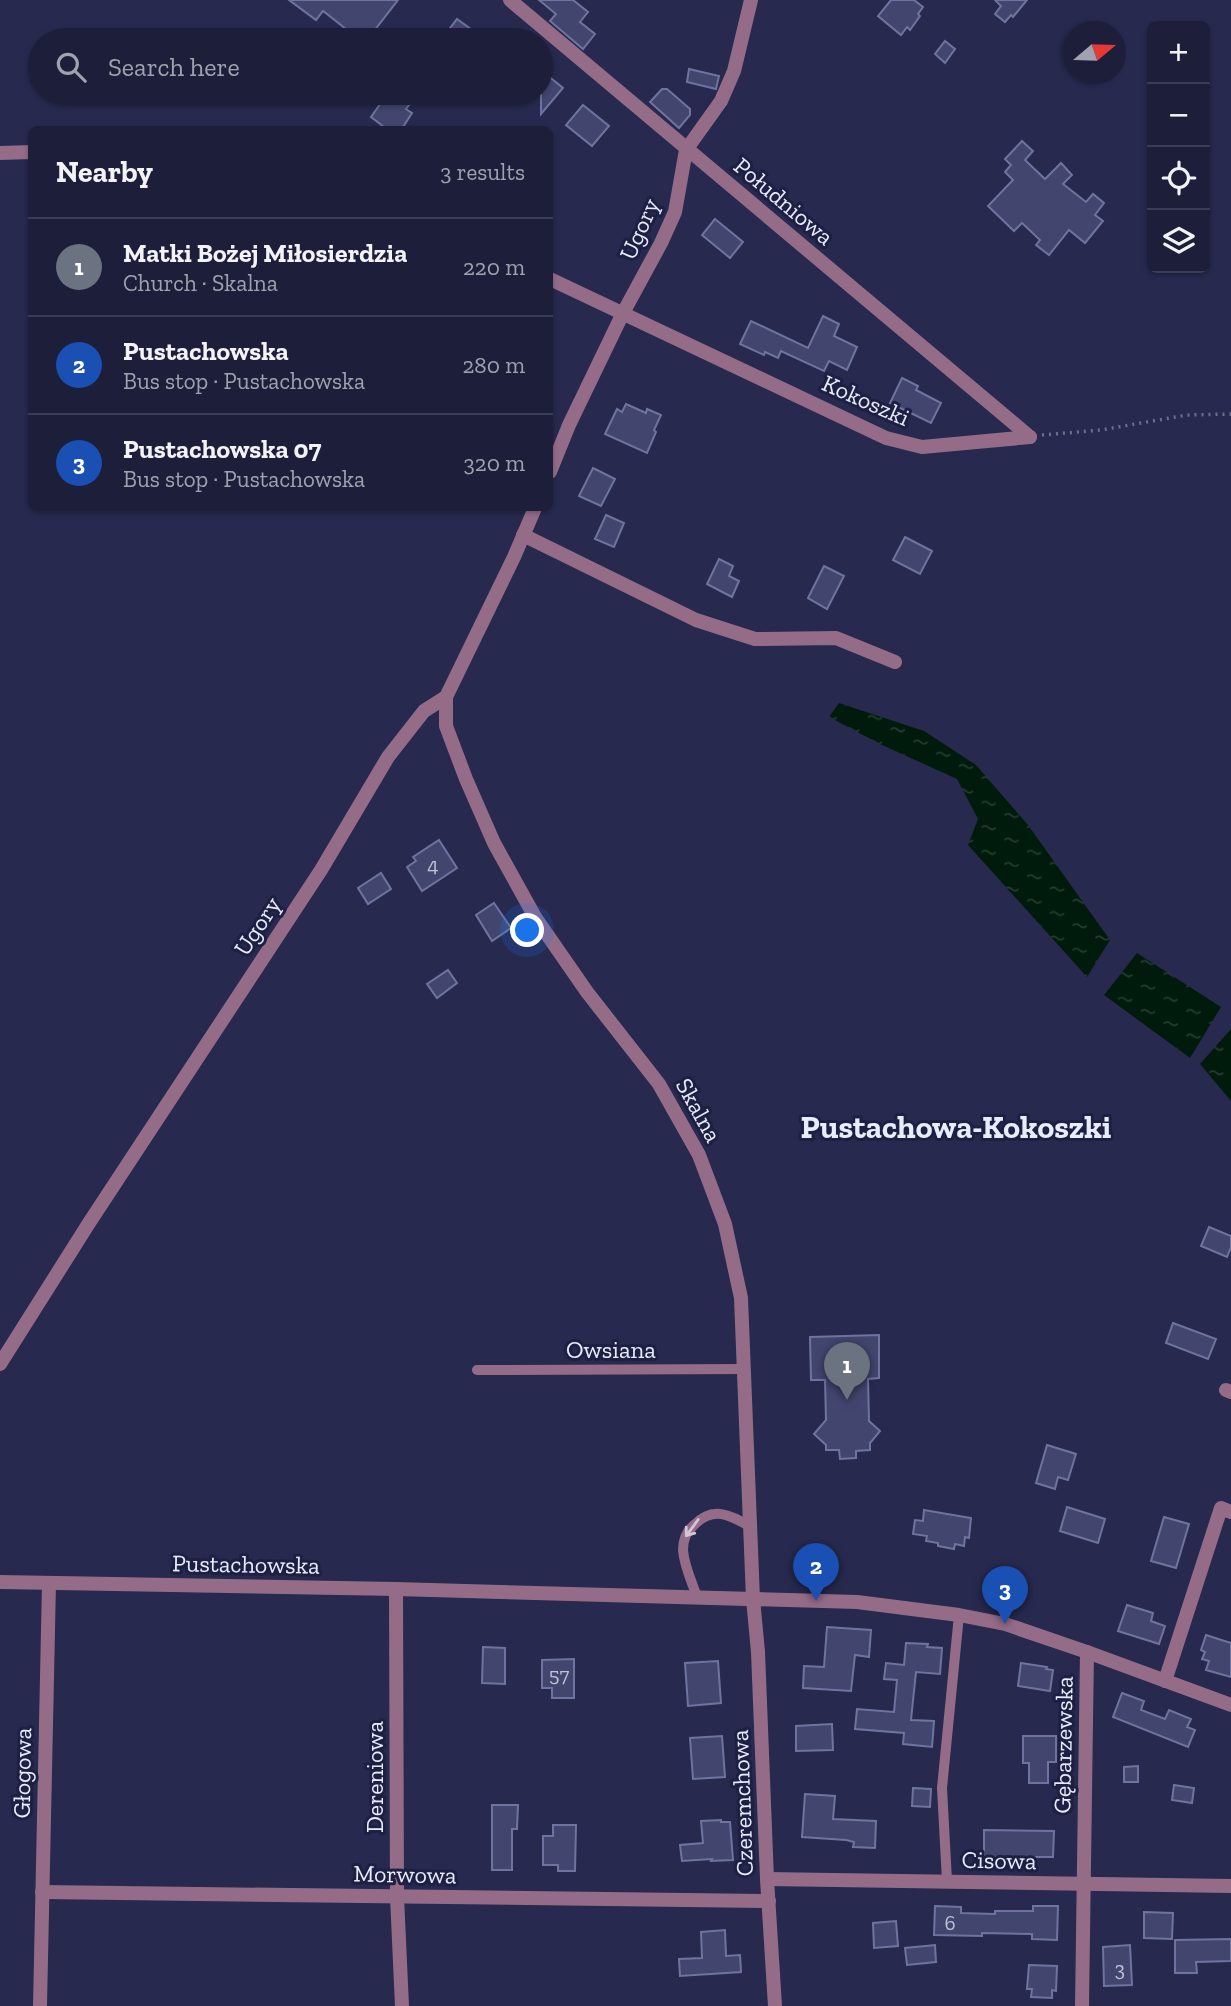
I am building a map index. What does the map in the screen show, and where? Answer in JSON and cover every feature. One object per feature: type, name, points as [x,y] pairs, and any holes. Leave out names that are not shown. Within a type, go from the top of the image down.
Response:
[{"type":"street","name":"Południowa","points":[[510,0],[543,28]]},
{"type":"street","name":"Ugory","points":[[553,465],[623,313],[675,212],[686,149],[721,101],[734,71],[751,0]]},
{"type":"street","name":"Południowa","points":[[553,36],[1030,437]]},
{"type":"street","points":[[0,153],[28,152]]},
{"type":"street","name":"Kokoszki","points":[[553,280],[886,438],[922,447],[1030,437]]},
{"type":"street","name":"Ugory","points":[[0,1364],[89,1223],[321,870],[387,757],[424,711],[446,697],[534,511]]},
{"type":"street","points":[[523,535],[696,620],[755,639],[836,638],[895,662]]},
{"type":"street","name":"Skalna","points":[[446,697],[446,726],[494,843],[535,918],[587,992],[659,1084],[699,1155],[725,1224],[741,1298],[753,1599]]},
{"type":"street","points":[[1165,1681],[1221,1508],[1231,1512]]},
{"type":"street","name":"Pustachowska","points":[[0,1582],[396,1589],[857,1602],[959,1615],[1005,1625],[1087,1651],[1231,1705]]},
{"type":"street","name":"Głogowa","points":[[40,2006],[49,1583]]},
{"type":"street","name":"Dereniowa","points":[[396,1589],[397,1897],[402,2006]]},
{"type":"street","name":"Czeremchowa","points":[[753,1599],[758,1651],[775,2006]]},
{"type":"street","name":"Gębarzewska","points":[[1082,2006],[1087,1651]]},
{"type":"street","name":"Cisowa","points":[[767,1879],[1231,1886]]},
{"type":"street","name":"Morwowa","points":[[42,1892],[769,1901]]},
{"type":"lane","name":"Owsiana","points":[[477,1370],[744,1369]]},
{"type":"lane","points":[[697,1597],[683,1548],[687,1531],[701,1518],[714,1513],[730,1515],[751,1527]]},
{"type":"lane","points":[[947,1881],[942,1787],[959,1615]]},
{"type":"path","points":[[1030,437],[1101,430],[1187,415],[1231,414]]},
{"type":"water","points":[[839,703],[924,731],[976,765],[1028,825],[1110,940],[1087,977],[968,845],[978,819],[957,779],[829,717]]},
{"type":"water","points":[[1137,953],[1221,1007],[1190,1058],[1104,995]]},
{"type":"water","points":[[1231,1029],[1231,1101],[1200,1064]]},
{"type":"building","points":[[289,0],[398,0],[376,28],[345,28],[323,11],[316,20]]},
{"type":"building","points":[[539,0],[573,0],[588,12],[580,22],[595,34],[583,49],[550,21],[556,14]]},
{"type":"building","points":[[891,0],[914,0],[923,7],[910,30],[907,27],[901,35],[878,16]]},
{"type":"building","points":[[995,0],[1027,0],[1013,17],[1011,15],[1005,22],[995,14],[1001,6]]},
{"type":"building","points":[[457,19],[469,28],[450,28]]},
{"type":"building","points":[[945,41],[955,49],[945,63],[935,54]]},
{"type":"building","points":[[689,69],[719,76],[716,89],[687,82]]},
{"type":"building","points":[[553,80],[563,88],[553,100]]},
{"type":"building","points":[[662,89],[667,89],[690,109],[690,115],[679,128],[650,102]]},
{"type":"building","points":[[380,105],[409,105],[406,109],[412,113],[404,126],[383,126],[371,117]]},
{"type":"building","points":[[541,105],[549,105],[541,114]]},
{"type":"building","points":[[583,105],[609,126],[592,146],[566,125]]},
{"type":"building","points":[[1022,141],[1033,151],[1025,160],[1045,179],[1061,163],[1072,175],[1063,184],[1086,202],[1093,194],[1104,203],[1095,215],[1103,221],[1085,243],[1069,230],[1049,255],[1036,245],[1040,240],[1022,223],[1014,231],[988,206],[1013,180],[1005,172],[1011,165],[1005,159]]},
{"type":"building","points":[[715,219],[743,242],[730,258],[702,235]]},
{"type":"building","points":[[823,316],[839,324],[834,336],[857,347],[847,370],[829,361],[824,371],[781,351],[778,358],[740,344],[751,321],[808,348]]},
{"type":"building","points":[[902,378],[918,386],[916,390],[941,403],[931,423],[890,403]]},
{"type":"building","points":[[626,404],[646,413],[647,409],[661,415],[647,453],[605,434],[617,409],[622,412]]},
{"type":"building","points":[[593,468],[615,479],[601,506],[579,496]]},
{"type":"building","points":[[606,515],[624,523],[614,547],[595,539]]},
{"type":"building","points":[[905,537],[932,551],[920,574],[893,560]]},
{"type":"building","points":[[719,559],[733,566],[729,576],[739,581],[732,597],[707,584]]},
{"type":"building","points":[[824,566],[844,576],[827,609],[808,598]]},
{"type":"building","points":[[439,840],[457,868],[422,891],[407,867],[416,861],[413,857]]},
{"type":"building","points":[[381,873],[391,889],[368,904],[358,888]]},
{"type":"building","points":[[494,903],[511,928],[492,941],[476,915]]},
{"type":"building","points":[[448,970],[457,983],[437,998],[427,984]]},
{"type":"building","points":[[1209,1227],[1231,1236],[1227,1257],[1201,1246]]},
{"type":"building","points":[[1173,1323],[1216,1339],[1208,1359],[1166,1343]]},
{"type":"building","points":[[879,1335],[879,1378],[868,1379],[869,1421],[880,1431],[870,1443],[870,1450],[856,1451],[856,1458],[840,1459],[839,1450],[826,1450],[826,1445],[814,1434],[826,1420],[825,1380],[811,1380],[810,1337]]},
{"type":"building","points":[[1047,1445],[1076,1454],[1068,1480],[1058,1477],[1055,1489],[1036,1483]]},
{"type":"building","points":[[1067,1507],[1105,1519],[1098,1543],[1060,1531]]},
{"type":"building","points":[[924,1510],[971,1518],[969,1538],[965,1537],[964,1546],[955,1544],[954,1549],[938,1546],[938,1543],[926,1541],[927,1536],[913,1534],[915,1520],[923,1521]]},
{"type":"building","points":[[1164,1517],[1189,1524],[1176,1568],[1151,1561]]},
{"type":"building","points":[[1127,1605],[1153,1613],[1151,1621],[1165,1626],[1159,1644],[1118,1631]]},
{"type":"building","points":[[827,1627],[871,1630],[869,1657],[855,1655],[851,1691],[803,1688],[804,1666],[824,1667]]},
{"type":"building","points":[[1206,1635],[1231,1643],[1231,1677],[1206,1670],[1209,1661],[1202,1659],[1205,1652],[1201,1650]]},
{"type":"building","points":[[906,1643],[942,1648],[940,1674],[916,1672],[911,1720],[934,1721],[932,1747],[903,1744],[904,1733],[855,1729],[857,1709],[894,1712],[897,1680],[884,1679],[886,1663],[904,1665]]},
{"type":"building","points":[[483,1647],[505,1648],[505,1684],[482,1683]]},
{"type":"building","points":[[574,1659],[574,1698],[552,1698],[552,1688],[542,1688],[542,1660]]},
{"type":"building","points":[[718,1661],[721,1703],[688,1706],[685,1663]]},
{"type":"building","points":[[1021,1663],[1053,1670],[1050,1691],[1018,1686]]},
{"type":"building","points":[[1122,1693],[1144,1701],[1141,1710],[1165,1719],[1169,1710],[1191,1719],[1187,1727],[1195,1730],[1188,1747],[1113,1717]]},
{"type":"building","points":[[832,1724],[833,1750],[796,1751],[796,1726]]},
{"type":"building","points":[[722,1736],[725,1777],[693,1779],[690,1738]]},
{"type":"building","points":[[1023,1736],[1056,1736],[1056,1762],[1048,1762],[1048,1783],[1029,1783],[1029,1763],[1023,1763]]},
{"type":"building","points":[[1138,1766],[1138,1782],[1124,1782],[1124,1767]]},
{"type":"building","points":[[1174,1785],[1194,1788],[1192,1803],[1172,1800]]},
{"type":"building","points":[[913,1788],[931,1789],[930,1807],[912,1806]]},
{"type":"building","points":[[805,1794],[835,1796],[833,1819],[876,1821],[875,1848],[853,1847],[854,1842],[846,1840],[802,1837]]},
{"type":"building","points":[[492,1805],[518,1805],[517,1829],[512,1829],[512,1870],[492,1870]]},
{"type":"building","points":[[701,1821],[730,1822],[733,1860],[682,1861],[680,1845],[703,1843]]},
{"type":"building","points":[[553,1825],[576,1825],[575,1871],[558,1871],[558,1865],[543,1865],[543,1836],[553,1836]]},
{"type":"building","points":[[984,1830],[1054,1831],[1053,1857],[984,1857]]},
{"type":"building","points":[[935,1906],[961,1907],[961,1913],[995,1914],[995,1911],[1033,1911],[1033,1906],[1058,1906],[1057,1940],[1032,1939],[1032,1934],[934,1935]]},
{"type":"building","points":[[1144,1912],[1173,1913],[1172,1939],[1144,1938]]},
{"type":"building","points":[[896,1921],[898,1946],[874,1948],[873,1923]]},
{"type":"building","points":[[725,1930],[726,1956],[740,1955],[741,1972],[680,1976],[679,1959],[702,1958],[701,1932]]},
{"type":"building","points":[[1231,1939],[1231,1961],[1196,1962],[1197,1973],[1175,1973],[1175,1940]]},
{"type":"building","points":[[935,1945],[936,1962],[907,1965],[905,1948]]},
{"type":"building","points":[[1130,1945],[1132,1985],[1104,1986],[1103,1947]]},
{"type":"building","points":[[1029,1965],[1057,1966],[1056,1991],[1052,1990],[1052,1998],[1031,1997],[1032,1989],[1027,1989]]},
{"type":"place","name":"Matki Bożej Miłosierdzia","points":[[847,1400]]},
{"type":"place","name":"Pustachowska","points":[[816,1601]]},
{"type":"place","name":"Pustachowska 07","points":[[1005,1624]]},
{"type":"district","name":"Pustachowa-Kokoszki","points":[[956,1127]]}]
